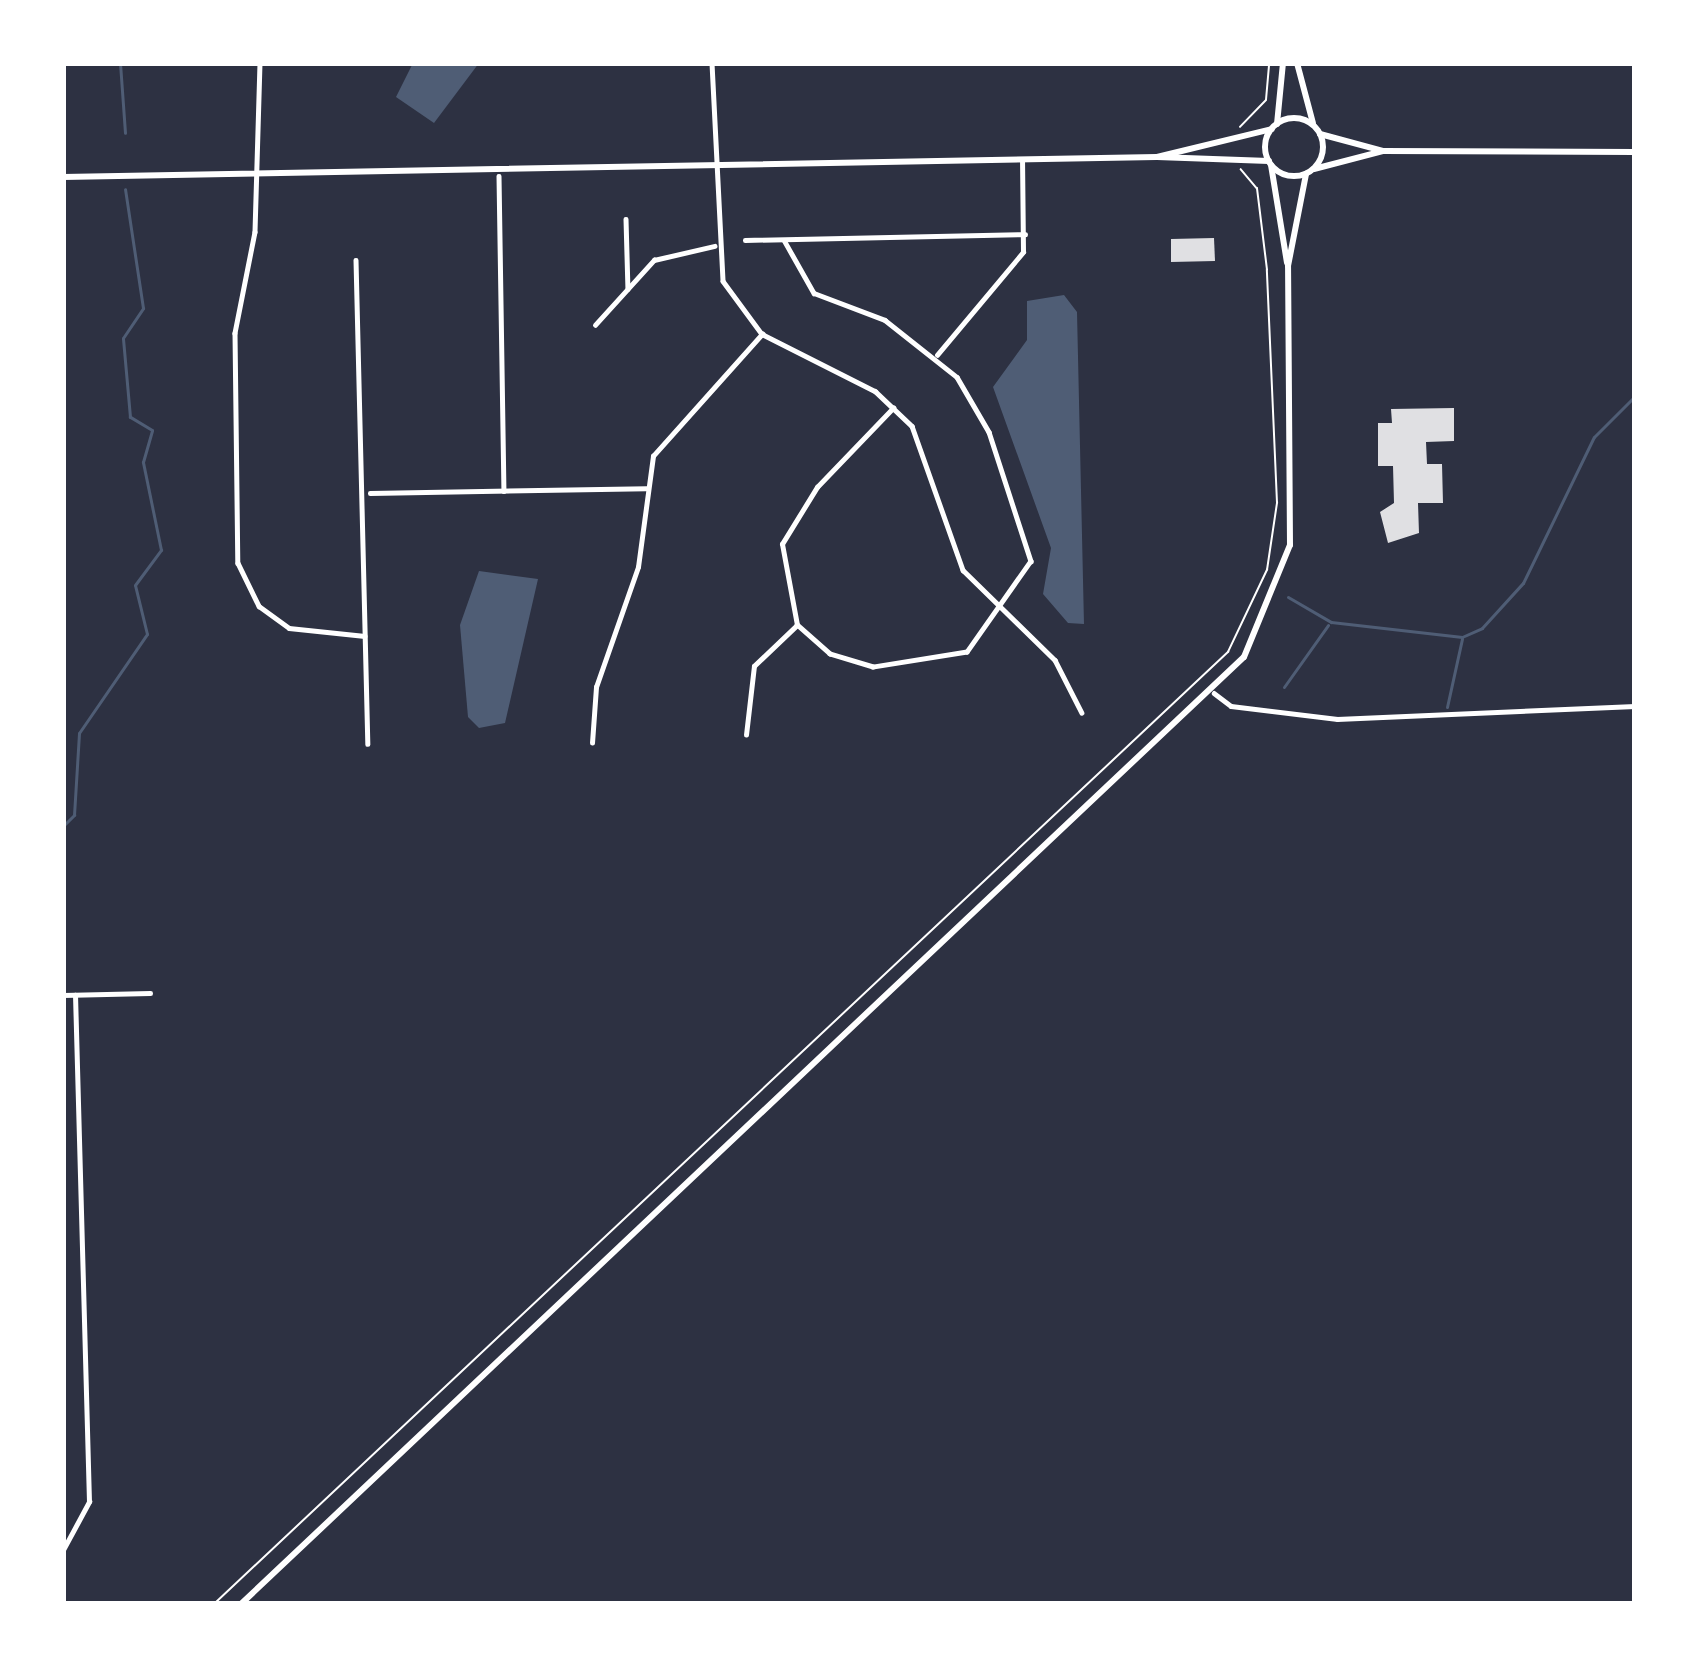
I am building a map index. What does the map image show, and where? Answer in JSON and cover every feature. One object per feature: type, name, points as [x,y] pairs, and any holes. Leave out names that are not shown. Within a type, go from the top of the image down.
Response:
[{"type":"main road","points":[[241,1604],[1178,728],[1214,693],[1261,630],[1290,545],[1288,266],[1270,163],[1283,63]]},
{"type":"main road","points":[[1288,266],[1317,130],[1297,63]]},
{"type":"main road","points":[[1157,157],[1275,126],[1317,130],[1383,151]]},
{"type":"main road","points":[[63,177],[211,172],[499,176],[1244,152],[1310,171],[1383,151],[1635,152]]},
{"type":"street","points":[[260,63],[258,174],[235,334],[238,563],[259,606],[289,628],[365,636]]},
{"type":"street","points":[[712,63],[715,245],[724,281],[762,334],[893,408],[926,450],[963,570],[997,610],[1055,660],[1082,712]]},
{"type":"street","points":[[937,355],[1016,266],[1025,234],[1022,160]]},
{"type":"street","points":[[499,176],[505,491]]},
{"type":"street","points":[[626,219],[628,289]]},
{"type":"street","points":[[746,240],[1025,234]]},
{"type":"street","points":[[784,241],[814,293],[937,355],[989,432],[1027,545],[1026,572],[967,652],[932,665],[850,663],[797,625],[781,568],[792,521],[893,408]]},
{"type":"street","points":[[595,325],[673,250],[715,245]]},
{"type":"street","points":[[356,260],[369,493],[368,744]]},
{"type":"street","points":[[592,742],[596,688],[638,567],[646,488],[663,439],[762,334]]},
{"type":"street","points":[[369,493],[646,488]]},
{"type":"street","points":[[746,735],[754,666],[797,625]]},
{"type":"street","points":[[1214,693],[1231,706],[1337,719],[1635,706]]},
{"type":"street","points":[[63,995],[150,993]]},
{"type":"street","points":[[63,1550],[89,1502],[76,995]]},
{"type":"path","points":[[1242,138],[1267,100],[1269,63]]},
{"type":"path","points":[[214,1604],[1228,652],[1268,569],[1277,503],[1267,270],[1257,189],[1240,174],[1244,152]]},
{"type":"water","points":[[413,63],[479,63],[434,123],[396,97]]},
{"type":"water","points":[[1064,295],[1077,312],[1084,624],[1068,623],[1043,594],[1051,548],[993,387],[1027,340],[1027,301]]},
{"type":"water","points":[[479,571],[538,579],[505,723],[479,728],[468,717],[460,625]]},
{"type":"building","points":[[1214,238],[1215,261],[1171,262],[1171,239]]},
{"type":"building","points":[[1454,408],[1454,441],[1426,442],[1427,464],[1442,464],[1443,503],[1418,503],[1419,533],[1388,543],[1380,512],[1394,503],[1393,466],[1378,466],[1378,423],[1392,423],[1391,409]]},
{"type":"waterway","points":[[120,63],[125,133]]},
{"type":"waterway","points":[[63,826],[74,815],[79,733],[147,634],[135,585],[161,550],[143,462],[152,430],[130,417],[123,338],[143,308],[125,189]]},
{"type":"waterway","points":[[1288,597],[1331,622],[1462,637],[1482,628],[1523,583],[1594,437],[1635,396]]},
{"type":"waterway","points":[[1284,687],[1328,625]]},
{"type":"waterway","points":[[1447,707],[1462,639]]}]
